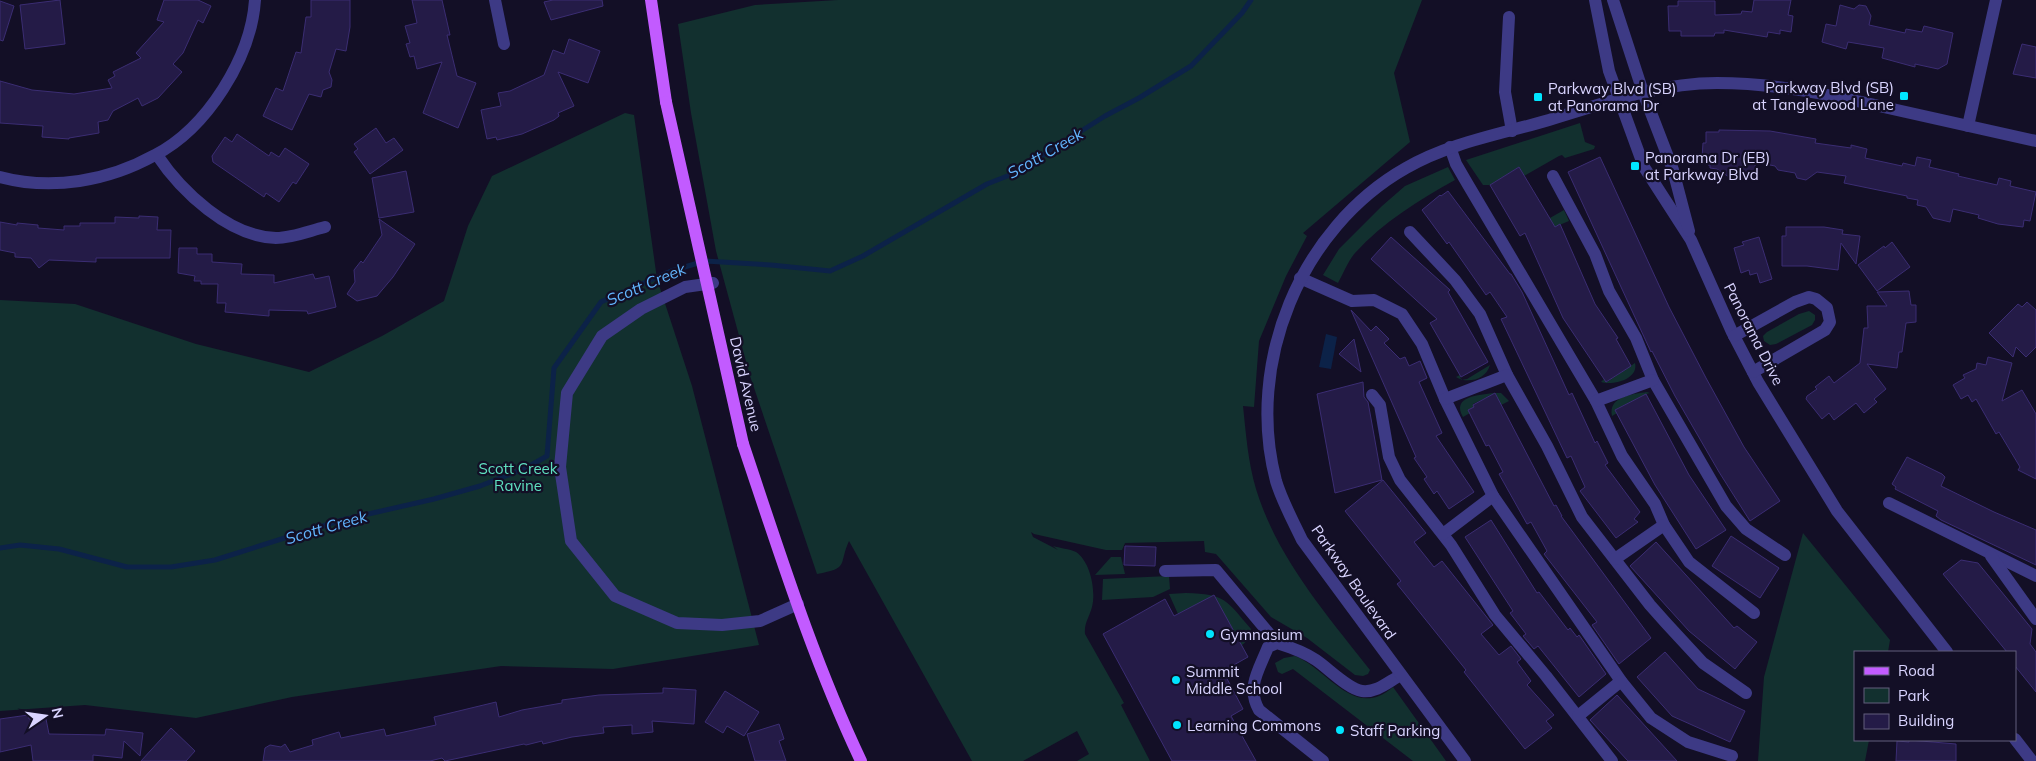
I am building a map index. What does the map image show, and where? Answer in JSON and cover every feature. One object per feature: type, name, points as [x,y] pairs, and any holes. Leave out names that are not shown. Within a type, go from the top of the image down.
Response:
[{"type":"main road","name":"David Avenue","points":[[651,0],[666,102],[743,444],[798,604],[861,761]]},
{"type":"street","points":[[0,176],[34,183],[62,184],[84,181],[135,165],[157,155],[181,136],[225,88],[239,61],[249,34],[255,0]]},
{"type":"street","points":[[495,0],[504,44]]},
{"type":"street","name":"Panorama Drive","points":[[1595,0],[1609,72],[1644,167],[1691,240],[1734,336],[1753,372],[1837,511],[1946,651]]},
{"type":"street","points":[[1613,0],[1643,92],[1673,170],[1691,240]]},
{"type":"street","points":[[1968,126],[1996,0]]},
{"type":"street","points":[[1509,17],[1505,92],[1512,131]]},
{"type":"street","name":"Parkway Boulevard","points":[[1465,761],[1302,540],[1276,481],[1268,413],[1270,380],[1277,340],[1300,278],[1319,249],[1341,221],[1360,202],[1406,168],[1450,147],[1512,131],[1617,98],[1698,84],[1764,85],[1818,92],[2036,141]]},
{"type":"street","points":[[1450,147],[1466,183],[1596,400],[1622,456],[1655,504],[1664,525],[1690,562],[1754,613]]},
{"type":"street","points":[[157,155],[169,172],[198,202],[222,219],[247,232],[276,238],[293,236],[325,227]]},
{"type":"street","points":[[1553,176],[1594,254],[1608,291],[1636,338],[1653,380],[1726,506],[1746,529],[1785,555]]},
{"type":"street","points":[[1410,232],[1455,280],[1480,314],[1507,375],[1547,446],[1582,517],[1650,605],[1704,663],[1746,693]]},
{"type":"street","points":[[1300,278],[1352,301],[1374,300],[1402,314],[1422,344],[1446,399],[1493,496],[1621,681],[1651,718],[1688,742],[1732,756]]},
{"type":"street","points":[[713,283],[685,287],[641,309],[602,336],[567,392],[560,467],[571,541],[615,596],[677,624],[722,625],[760,621],[798,604]]},
{"type":"street","points":[[1734,336],[1801,298],[1816,299],[1827,308],[1830,322],[1825,330],[1753,372]]},
{"type":"street","points":[[1446,399],[1507,375]]},
{"type":"street","points":[[1596,400],[1653,380]]},
{"type":"street","points":[[1372,395],[1380,405],[1389,457],[1400,480],[1443,534],[1494,615],[1578,716],[1612,761]]},
{"type":"street","points":[[1443,534],[1493,496]]},
{"type":"street","points":[[1889,502],[2036,576]]},
{"type":"street","points":[[1615,559],[1664,525]]},
{"type":"street","points":[[1990,554],[2036,619]]},
{"type":"street","points":[[1165,570],[1216,570],[1277,643],[1314,658],[1344,681],[1361,691],[1381,687],[1401,675]]},
{"type":"street","points":[[1277,643],[1268,647],[1258,671],[1252,692],[1256,704],[1259,710],[1323,761]]},
{"type":"street","points":[[1578,716],[1621,681]]},
{"type":"street","points":[[2016,740],[2032,761]]},
{"type":"green space","points":[[838,0],[1422,0],[1394,73],[1410,142],[1303,233],[1307,236],[1286,276],[1259,341],[1254,407],[1243,406],[1251,469],[1265,514],[1290,562],[1321,607],[1370,670],[1368,674],[1363,676],[1355,675],[1307,638],[1271,617],[1216,554],[1205,552],[1204,541],[1125,543],[1122,550],[1106,550],[1031,532],[1033,537],[1058,550],[1053,546],[1076,552],[1089,570],[1093,586],[1093,601],[1085,634],[1124,703],[1121,705],[1150,761],[1077,761],[1089,754],[1077,731],[1023,761],[972,761],[849,541],[839,567],[817,574],[750,376],[716,251],[691,113],[678,24],[755,5]]},
{"type":"green space","name":"Scott Creek Ravine","points":[[625,113],[634,115],[657,279],[692,386],[759,645],[613,669],[501,666],[292,697],[196,718],[85,705],[0,711],[0,300],[75,304],[196,344],[309,372],[382,336],[444,301],[468,226],[492,176]]},
{"type":"green space","points":[[1580,123],[1585,142],[1595,146],[1594,149],[1565,158],[1562,155],[1559,156],[1524,176],[1519,167],[1490,185],[1483,185],[1466,160]]},
{"type":"green space","points":[[1448,167],[1455,180],[1415,204],[1377,231],[1352,256],[1338,283],[1323,275],[1339,249],[1405,186]]},
{"type":"green space","points":[[1564,210],[1569,221],[1530,237],[1527,231]]},
{"type":"green space","points":[[1809,311],[1815,315],[1812,325],[1776,344],[1770,345],[1764,341],[1763,336],[1767,332],[1799,314]]},
{"type":"green space","points":[[1635,363],[1633,373],[1624,380],[1612,383],[1601,382],[1604,379],[1607,382]]},
{"type":"green space","points":[[1490,365],[1485,374],[1480,377],[1463,380]]},
{"type":"green space","points":[[1501,393],[1509,401],[1501,405],[1494,394],[1473,404],[1474,407],[1468,410],[1470,413],[1463,417],[1460,410],[1464,401],[1474,396]]},
{"type":"green space","points":[[1650,393],[1615,410],[1617,413],[1612,416],[1612,409],[1618,400],[1629,395]]},
{"type":"green space","points":[[1803,533],[1890,640],[1888,651],[1854,651],[1854,741],[1869,741],[1865,761],[1758,761],[1764,677]]},
{"type":"green space","points":[[1111,557],[1121,557],[1125,574],[1095,575]]},
{"type":"green space","points":[[1169,576],[1170,589],[1153,597],[1102,600],[1103,579]]},
{"type":"green space","name":"Gymnasium","points":[[1186,593],[1218,597],[1236,611],[1251,629],[1247,641],[1242,645],[1248,657],[1219,673],[1178,614],[1169,594]]},
{"type":"green space","points":[[1295,656],[1307,662],[1354,696],[1366,698],[1379,696],[1393,687],[1446,761],[1413,761],[1293,669],[1282,674],[1278,672],[1275,663],[1284,658]]},
{"type":"water","points":[[1326,334],[1337,337],[1331,369],[1319,367]]},
{"type":"building","points":[[60,0],[65,44],[25,49],[20,5]]},
{"type":"building","points":[[164,0],[198,0],[211,6],[203,23],[198,20],[183,53],[173,64],[182,72],[158,98],[142,106],[138,98],[113,111],[108,120],[98,122],[99,133],[69,139],[42,137],[43,126],[0,123],[0,81],[32,90],[74,94],[112,88],[108,80],[115,76],[113,72],[141,58],[136,53],[164,22],[157,20]]},
{"type":"building","points":[[311,0],[350,0],[350,27],[346,51],[336,49],[329,72],[332,80],[331,87],[323,90],[321,97],[309,94],[292,130],[263,116],[276,88],[283,91],[296,52],[301,53],[306,17],[311,17]]},
{"type":"building","points":[[412,0],[442,0],[450,35],[447,35],[457,76],[476,83],[458,128],[423,113],[442,62],[417,69],[414,56],[410,57],[406,44],[410,43],[405,26],[417,23]]},
{"type":"building","points":[[553,0],[602,0],[603,6],[551,20],[544,2]]},
{"type":"building","points":[[1754,0],[1791,0],[1788,15],[1793,16],[1791,32],[1780,30],[1780,34],[1768,32],[1767,37],[1724,30],[1724,33],[1715,33],[1714,36],[1681,36],[1681,31],[1669,31],[1668,6],[1678,6],[1678,1],[1715,1],[1715,15],[1741,14],[1742,11],[1752,12]]},
{"type":"building","points":[[0,1],[14,6],[3,41],[0,40]]},
{"type":"building","points":[[1840,5],[1854,9],[1859,5],[1866,6],[1871,16],[1869,25],[1905,33],[1906,29],[1922,32],[1924,26],[1953,33],[1947,64],[1938,69],[1915,64],[1915,67],[1882,58],[1884,48],[1848,42],[1846,49],[1822,42],[1826,24],[1836,26]]},
{"type":"building","points":[[569,39],[600,51],[588,83],[558,72],[574,106],[558,113],[559,116],[554,120],[522,134],[497,140],[496,137],[487,139],[481,110],[501,106],[498,93],[510,91],[544,75],[553,50],[564,54]]},
{"type":"building","points":[[2022,44],[2036,47],[2036,78],[2013,74]]},
{"type":"building","points":[[376,128],[386,143],[394,138],[403,150],[370,174],[354,152],[358,149],[354,144]]},
{"type":"building","points":[[1719,130],[1770,131],[1816,139],[1815,143],[1851,148],[1851,145],[1867,149],[1865,158],[1902,166],[1903,163],[1915,166],[1917,157],[1931,160],[1929,167],[1959,174],[1958,176],[1997,185],[1999,178],[2011,181],[2010,186],[2036,192],[2030,221],[2024,220],[2023,227],[1998,224],[1978,218],[1979,215],[1953,209],[1950,222],[1933,218],[1926,207],[1917,205],[1918,200],[1844,183],[1846,176],[1817,172],[1806,180],[1797,178],[1795,173],[1778,170],[1775,166],[1755,162],[1755,175],[1729,177],[1717,169],[1710,168],[1708,158],[1702,158],[1703,143],[1706,143],[1706,132],[1719,132]]},
{"type":"building","points":[[237,134],[269,156],[271,152],[279,157],[285,148],[309,164],[296,184],[293,182],[279,202],[266,193],[264,197],[213,162],[212,156],[225,137],[232,142]]},
{"type":"building","points":[[1600,157],[1669,307],[1706,378],[1744,447],[1780,501],[1750,521],[1719,472],[1651,352],[1568,172]]},
{"type":"building","points":[[1519,167],[1555,227],[1560,224],[1595,304],[1618,338],[1616,339],[1631,366],[1606,382],[1563,318],[1525,233],[1520,236],[1490,185]]},
{"type":"building","points":[[406,171],[414,212],[379,218],[372,178]]},
{"type":"building","points":[[1448,191],[1511,274],[1522,292],[1569,395],[1572,393],[1595,443],[1597,441],[1608,463],[1605,465],[1640,512],[1634,519],[1638,522],[1616,538],[1580,491],[1585,487],[1571,456],[1567,458],[1501,319],[1507,317],[1490,292],[1486,295],[1449,242],[1447,244],[1422,210]]},
{"type":"building","points":[[139,216],[158,217],[157,230],[171,230],[170,258],[96,258],[96,262],[49,260],[39,268],[31,258],[15,257],[15,253],[0,250],[0,222],[17,225],[17,223],[38,225],[38,228],[64,230],[64,226],[80,226],[80,223],[115,223],[115,217],[139,218]]},
{"type":"building","points":[[379,219],[415,244],[393,277],[377,296],[357,301],[347,294],[355,282],[354,270],[361,261],[363,263],[382,235]]},
{"type":"building","points":[[1786,227],[1824,227],[1843,230],[1842,234],[1860,236],[1856,264],[1841,243],[1838,270],[1807,266],[1782,266],[1782,236],[1786,236]]},
{"type":"building","points":[[1391,237],[1450,290],[1448,292],[1488,362],[1461,377],[1430,323],[1437,319],[1371,259]]},
{"type":"building","points":[[1759,237],[1772,279],[1760,283],[1757,273],[1750,275],[1749,270],[1741,273],[1734,248],[1744,245],[1742,242]]},
{"type":"building","points":[[1892,242],[1910,267],[1877,291],[1858,265]]},
{"type":"building","points":[[179,248],[197,248],[197,254],[212,254],[212,262],[242,264],[241,274],[274,275],[274,283],[313,274],[315,279],[329,276],[336,307],[308,314],[307,311],[269,310],[269,316],[225,312],[226,303],[217,303],[218,284],[201,284],[201,281],[194,281],[195,276],[178,273]]},
{"type":"building","points":[[1909,291],[1911,305],[1916,305],[1916,322],[1906,323],[1902,352],[1899,352],[1897,368],[1867,364],[1886,389],[1874,399],[1877,402],[1864,413],[1856,403],[1834,420],[1829,413],[1822,419],[1806,399],[1807,396],[1817,389],[1815,387],[1829,376],[1834,383],[1860,363],[1864,328],[1868,328],[1867,306],[1887,306],[1877,292]]},
{"type":"building","points":[[2027,302],[2036,310],[2036,347],[2026,357],[2016,347],[2013,357],[1989,333],[2018,304],[2022,307]]},
{"type":"building","points":[[1351,310],[1371,331],[1376,326],[1389,339],[1384,343],[1400,359],[1405,357],[1409,366],[1420,361],[1427,378],[1419,382],[1442,433],[1436,436],[1474,492],[1449,509],[1437,491],[1434,494],[1424,479],[1427,477],[1414,458],[1416,457]]},
{"type":"building","points":[[1354,339],[1361,372],[1339,354]]},
{"type":"building","points":[[1988,357],[2012,363],[2002,401],[2022,390],[2036,414],[2036,479],[2018,470],[2020,467],[1999,432],[1996,434],[1976,399],[1972,402],[1968,395],[1961,399],[1953,385],[1965,378],[1963,375],[1976,369],[1977,363],[1986,365]]},
{"type":"building","points":[[1363,382],[1364,397],[1368,402],[1382,480],[1335,493],[1317,394]]},
{"type":"building","points":[[1495,393],[1554,506],[1556,505],[1561,516],[1651,638],[1619,664],[1592,625],[1597,622],[1544,554],[1547,551],[1531,522],[1527,524],[1499,474],[1503,472],[1489,445],[1486,446],[1468,410],[1474,407],[1473,405]]},
{"type":"building","points":[[1646,394],[1689,475],[1726,530],[1696,549],[1655,485],[1615,410]]},
{"type":"building","points":[[1907,457],[1942,474],[1945,477],[1941,486],[2036,530],[2036,565],[1941,520],[1936,516],[1938,511],[1895,489],[1896,487],[1892,484]]},
{"type":"building","points":[[1383,480],[1426,533],[1414,542],[1434,567],[1442,561],[1493,625],[1481,634],[1499,655],[1511,646],[1521,659],[1517,662],[1531,681],[1527,685],[1554,715],[1546,721],[1552,728],[1525,749],[1464,672],[1466,670],[1397,584],[1401,581],[1345,511]]},
{"type":"building","points":[[1491,520],[1537,593],[1539,592],[1568,630],[1570,628],[1577,637],[1579,635],[1606,674],[1579,697],[1538,646],[1534,649],[1523,636],[1526,634],[1510,613],[1513,611],[1465,537]]},
{"type":"building","points":[[1731,536],[1779,568],[1760,598],[1712,566]]},
{"type":"building","points":[[1656,542],[1734,628],[1737,626],[1757,642],[1735,669],[1689,631],[1630,566]]},
{"type":"building","points":[[1125,546],[1156,547],[1155,566],[1124,565]]},
{"type":"building","points":[[1961,560],[1978,563],[2032,629],[2030,644],[2036,652],[2036,692],[2016,667],[2016,651],[2006,651],[1943,574]]},
{"type":"building","name":"Summit Middle School","points":[[1214,595],[1248,657],[1223,671],[1243,709],[1231,716],[1256,761],[1172,761],[1103,634],[1165,599],[1174,616]]},
{"type":"building","points":[[1665,652],[1698,689],[1745,711],[1730,742],[1672,716],[1637,677]]},
{"type":"building","points":[[663,688],[696,690],[694,724],[652,721],[653,732],[632,734],[632,725],[603,727],[604,733],[572,737],[543,744],[542,741],[524,744],[445,761],[442,758],[430,761],[263,761],[265,748],[270,745],[281,747],[285,744],[290,752],[313,745],[312,740],[339,732],[341,738],[384,729],[386,736],[436,725],[434,717],[496,702],[499,717],[522,710],[562,703],[562,700],[599,695],[663,693]]},
{"type":"building","points":[[725,691],[759,712],[744,736],[727,726],[723,733],[705,722]]},
{"type":"building","points":[[1617,695],[1677,761],[1628,761],[1590,720]]},
{"type":"building","points":[[28,715],[29,719],[46,719],[49,734],[105,735],[106,729],[143,733],[140,756],[124,741],[122,758],[93,755],[93,761],[33,761],[31,745],[0,752],[0,719]]},
{"type":"building","points":[[779,724],[784,739],[779,741],[786,761],[755,761],[747,734]]},
{"type":"building","points":[[171,728],[195,751],[186,761],[141,761]]},
{"type":"building","points":[[1897,741],[1956,744],[1956,761],[1896,761]]},
{"type":"waterway","name":"Scott Creek","points":[[0,548],[20,545],[59,549],[127,567],[171,567],[215,560],[342,520],[434,499],[480,486],[526,468],[547,456],[554,368],[601,302],[671,271],[705,261],[830,271],[863,256],[987,184],[1015,173],[1105,116],[1139,98],[1191,66],[1242,13],[1251,0]]},
{"type":"place","name":"Parkway Blvd (SB) at Tanglewood Lane","points":[[1904,96]]},
{"type":"place","name":"Parkway Blvd (SB) at Panorama Dr","points":[[1538,97]]},
{"type":"place","name":"Panorama Dr (EB) at Parkway Blvd","points":[[1635,166]]},
{"type":"place","name":"Gymnasium","points":[[1210,634]]},
{"type":"place","name":"Summit Middle School","points":[[1176,680]]},
{"type":"place","name":"Learning Commons","points":[[1177,725]]},
{"type":"place","name":"Staff Parking","points":[[1340,730]]}]
